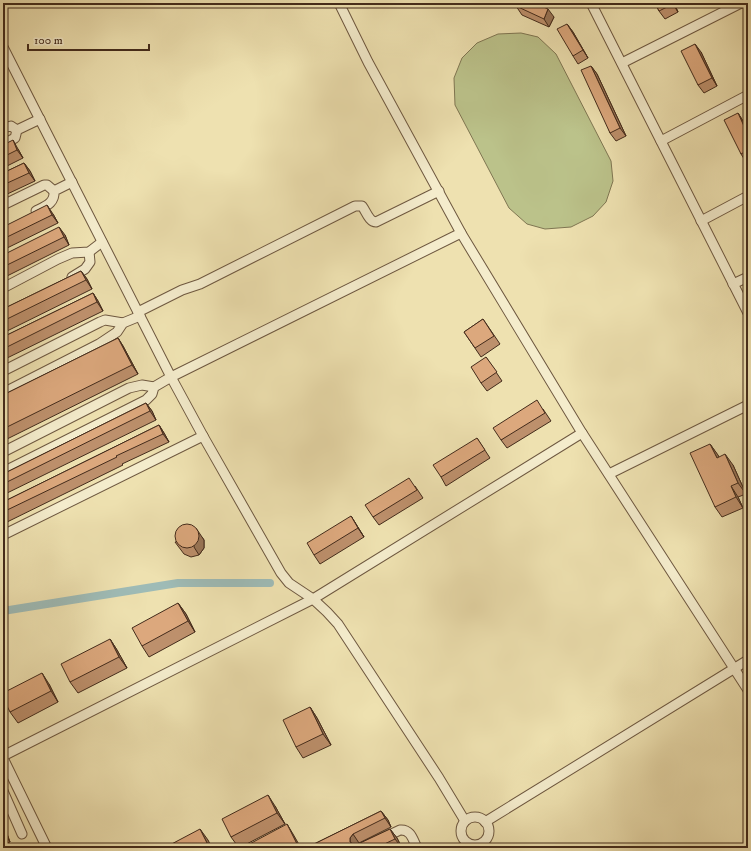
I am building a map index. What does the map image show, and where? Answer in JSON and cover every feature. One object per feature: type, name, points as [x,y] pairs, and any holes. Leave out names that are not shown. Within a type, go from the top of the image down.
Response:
[{"type":"street","points":[[339,3],[368,62],[461,233],[582,433],[748,690]]},
{"type":"street","points":[[591,3],[748,313]]},
{"type":"street","points":[[622,63],[741,3]]},
{"type":"street","points":[[3,48],[171,377],[281,573],[289,583],[313,599],[338,624],[439,778],[465,821]]},
{"type":"street","points":[[661,141],[748,95]]},
{"type":"street","points":[[17,130],[40,119]]},
{"type":"street","points":[[3,128],[11,126],[17,130]]},
{"type":"street","points":[[3,144],[15,138],[17,130]]},
{"type":"street","points":[[54,191],[72,182]]},
{"type":"street","points":[[3,206],[44,185],[47,185],[54,191],[54,198],[52,202],[28,215]]},
{"type":"street","points":[[3,392],[111,337],[118,332],[123,323],[182,290],[200,284],[356,206],[362,206],[371,220],[376,222],[439,191]]},
{"type":"street","points":[[701,221],[748,196]]},
{"type":"street","points":[[3,452],[130,388],[142,386],[154,387],[171,377],[461,233]]},
{"type":"street","points":[[3,288],[72,253],[89,252],[102,242]]},
{"type":"street","points":[[66,280],[85,269],[90,262],[89,252]]},
{"type":"street","points":[[733,284],[748,277]]},
{"type":"street","points":[[3,371],[105,320],[123,323]]},
{"type":"street","points":[[3,472],[146,400],[152,394],[154,387]]},
{"type":"street","points":[[609,474],[748,405]]},
{"type":"street","points":[[47,848],[3,757],[313,599],[582,433]]},
{"type":"street","points":[[3,535],[203,436]]},
{"type":"street","points":[[485,822],[748,660]]},
{"type":"street","points":[[3,791],[22,834]]},
{"type":"street","points":[[478,817],[485,822],[489,830],[484,845],[464,845],[461,834],[462,825],[465,821],[468,818],[478,817]]},
{"type":"street","points":[[362,848],[400,830],[405,830],[410,833],[417,848]]},
{"type":"green space","points":[[521,33],[538,37],[556,54],[611,161],[613,181],[606,202],[593,216],[571,227],[545,229],[527,224],[509,208],[455,105],[454,78],[462,58],[477,43],[498,34]]},
{"type":"building","points":[[517,3],[535,3],[548,9],[544,19],[516,6]]},
{"type":"building","points":[[655,3],[672,3],[673,4],[659,11]]},
{"type":"building","points":[[567,24],[583,50],[573,56],[557,29]]},
{"type":"building","points":[[695,44],[712,78],[698,85],[681,51]]},
{"type":"building","points":[[591,66],[620,128],[610,133],[581,70]]},
{"type":"building","points":[[738,113],[748,135],[748,150],[741,154],[724,120]]},
{"type":"building","points":[[13,140],[17,150],[3,157],[3,145]]},
{"type":"building","points":[[24,163],[29,173],[3,185],[3,173]]},
{"type":"building","points":[[47,205],[52,215],[3,239],[3,227]]},
{"type":"building","points":[[59,227],[64,237],[3,267],[3,255]]},
{"type":"building","points":[[81,271],[86,280],[3,321],[3,309]]},
{"type":"building","points":[[93,293],[97,302],[3,349],[3,337]]},
{"type":"building","points":[[483,319],[494,336],[475,348],[464,332]]},
{"type":"building","points":[[118,338],[132,365],[3,429],[3,395]]},
{"type":"building","points":[[486,357],[497,372],[481,383],[471,367]]},
{"type":"building","points":[[537,400],[545,413],[501,440],[493,428]]},
{"type":"building","points":[[146,403],[150,411],[3,484],[3,474]]},
{"type":"building","points":[[159,425],[163,434],[3,512],[3,502]]},
{"type":"building","points":[[477,438],[485,450],[441,477],[433,465]]},
{"type":"building","points":[[710,444],[717,458],[725,454],[738,483],[731,486],[736,497],[715,507],[690,453]]},
{"type":"building","points":[[409,478],[417,490],[373,517],[365,505]]},
{"type":"building","points":[[351,516],[358,528],[314,555],[307,543]]},
{"type":"building","points":[[187,524],[196,527],[199,536],[196,545],[187,548],[178,545],[175,536],[178,527]]},
{"type":"building","points":[[178,603],[188,621],[142,646],[132,628]]},
{"type":"building","points":[[110,639],[119,657],[70,682],[61,664]]},
{"type":"building","points":[[42,673],[51,691],[10,712],[3,698],[3,693]]},
{"type":"building","points":[[310,707],[323,734],[296,747],[283,720]]},
{"type":"building","points":[[268,795],[277,813],[231,837],[222,819]]},
{"type":"building","points":[[381,811],[385,818],[353,834],[350,838],[350,842],[355,845],[390,829],[395,839],[376,848],[306,848]]},
{"type":"building","points":[[287,824],[299,848],[242,848]]},
{"type":"building","points":[[200,829],[209,847],[208,848],[164,848]]},
{"type":"waterway","points":[[3,611],[178,583],[270,583]]}]
